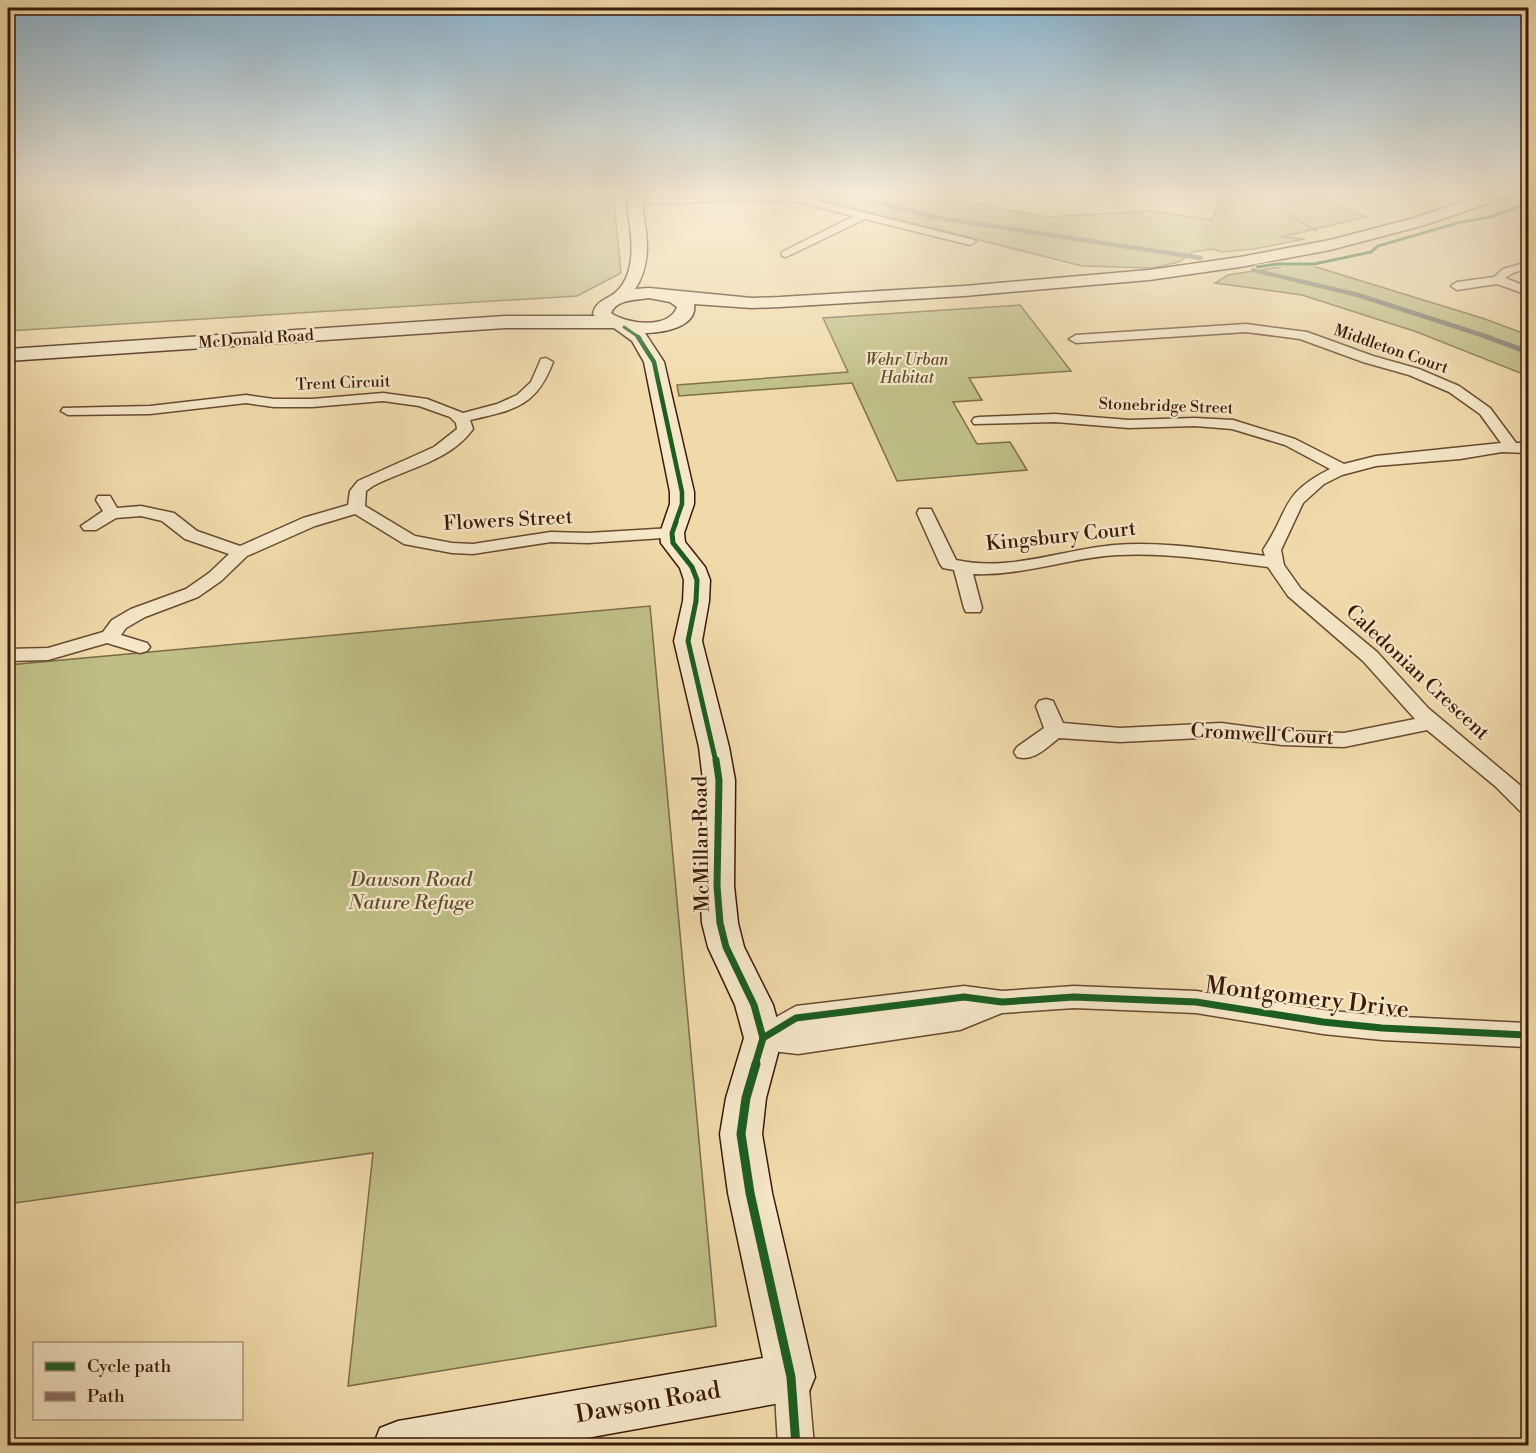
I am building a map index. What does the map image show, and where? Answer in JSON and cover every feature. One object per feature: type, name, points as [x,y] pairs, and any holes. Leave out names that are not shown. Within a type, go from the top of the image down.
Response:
[{"type":"main road","points":[[639,260],[635,276],[603,309],[602,314],[640,338],[654,362],[682,492],[682,504],[672,532]]},
{"type":"main road","points":[[643,260],[661,286],[686,306],[686,312],[675,321],[670,336],[654,362]]},
{"type":"main road","points":[[675,321],[752,303],[999,288],[1200,269],[1255,260]]},
{"type":"main road","points":[[661,286],[752,303]]},
{"type":"main road","name":"McDonald Road","points":[[506,322],[614,300],[661,286]]},
{"type":"main road","name":"McDonald Road","points":[[8,355],[506,322],[574,321],[646,328],[675,321]]},
{"type":"main road","name":"McMillan Road","points":[[672,532],[673,543],[692,567],[697,580],[696,601],[688,641],[714,747],[719,780],[720,825],[717,886],[720,923],[726,947],[754,1005],[763,1038]]},
{"type":"main road","points":[[763,1038],[746,1098],[741,1134],[750,1193],[791,1377]]},
{"type":"main road","name":"Dawson Road","points":[[398,1446],[791,1377]]},
{"type":"street","points":[[1498,280],[1500,275],[1506,272],[1528,266]]},
{"type":"street","points":[[1457,286],[1498,280],[1528,291]]},
{"type":"street","points":[[1224,317],[1237,328]]},
{"type":"street","name":"Middleton Court","points":[[1076,339],[1100,332],[1237,328],[1267,329],[1302,335],[1436,380],[1471,400],[1485,411],[1520,447]]},
{"type":"street","points":[[8,655],[48,654],[110,636],[119,624],[138,613],[192,593],[215,577],[241,552],[309,522],[357,508],[356,496],[359,489],[368,482],[447,447],[459,439],[465,429],[460,418],[514,402],[537,384],[544,366],[526,368]]},
{"type":"street","name":"Trent Circuit","points":[[68,411],[150,410],[246,399],[274,403],[312,403],[383,397],[422,402],[460,418]]},
{"type":"street","name":"Stonebridge Street","points":[[979,421],[1055,418],[1129,424],[1195,422],[1223,424],[1252,429],[1281,438],[1342,469]]},
{"type":"street","points":[[1272,562],[1272,550],[1280,540],[1288,517],[1301,495],[1323,478],[1342,469],[1386,459],[1520,447]]},
{"type":"street","points":[[90,526],[108,506],[168,517],[191,536],[241,552]]},
{"type":"street","name":"Flowers Street","points":[[357,508],[410,540],[452,548],[473,549],[551,537],[588,538],[672,532]]},
{"type":"street","name":"Kingsbury Court","points":[[925,513],[949,564],[962,568],[1016,567],[1089,553],[1118,550],[1173,552],[1272,562]]},
{"type":"street","name":"Caledonian Crescent","points":[[1272,562],[1295,592],[1362,648],[1431,722],[1508,783],[1528,805]]},
{"type":"street","name":"Kingsbury Court","points":[[962,568],[973,608]]},
{"type":"street","points":[[110,636],[118,642],[140,647]]},
{"type":"street","points":[[1025,752],[1055,730],[1046,706]]},
{"type":"street","name":"Cromwell Court","points":[[1055,730],[1120,735],[1221,730],[1282,738],[1344,740],[1431,722]]},
{"type":"street","name":"Montgomery Drive","points":[[763,1038],[798,1042],[960,1018],[1002,1002],[1074,997],[1196,1002],[1323,1022],[1382,1028],[1528,1035]]},
{"type":"street","points":[[791,1377],[796,1446]]},
{"type":"green space","points":[[8,260],[620,260],[621,273],[577,296],[8,331]]},
{"type":"green space","points":[[1057,260],[1182,260],[1152,268],[1082,266]]},
{"type":"green space","points":[[1284,266],[1313,266],[1485,319],[1528,335],[1528,376],[1417,332],[1302,295],[1215,283],[1228,275]]},
{"type":"green space","name":"Wehr Urban Habitat","points":[[1020,305],[1071,371],[969,378],[982,400],[953,402],[977,444],[1010,442],[1027,470],[897,481],[852,383],[679,396],[677,385],[848,372],[823,318]]},
{"type":"green space","name":"Dawson Road Nature Refuge","points":[[650,606],[716,1326],[348,1386],[373,1153],[8,1204],[8,665]]},
{"type":"waterway","points":[[1253,270],[1358,295],[1491,338]]},
{"type":"waterway","points":[[1487,337],[1528,352]]},
{"type":"cycle path","points":[[1257,267],[1277,264],[1314,264],[1334,260]]},
{"type":"cycle path","points":[[624,327],[640,338],[654,362],[682,492],[682,504],[672,533],[673,543],[692,567],[697,580],[696,601],[688,641],[714,747],[719,780],[717,886],[720,923],[726,947],[754,1005],[763,1038],[746,1098],[741,1134],[750,1193],[791,1377],[796,1446]]},
{"type":"cycle path","points":[[763,1038],[796,1018],[964,997],[1002,1002],[1074,997],[1196,1002],[1323,1022],[1382,1028],[1528,1035]]}]
